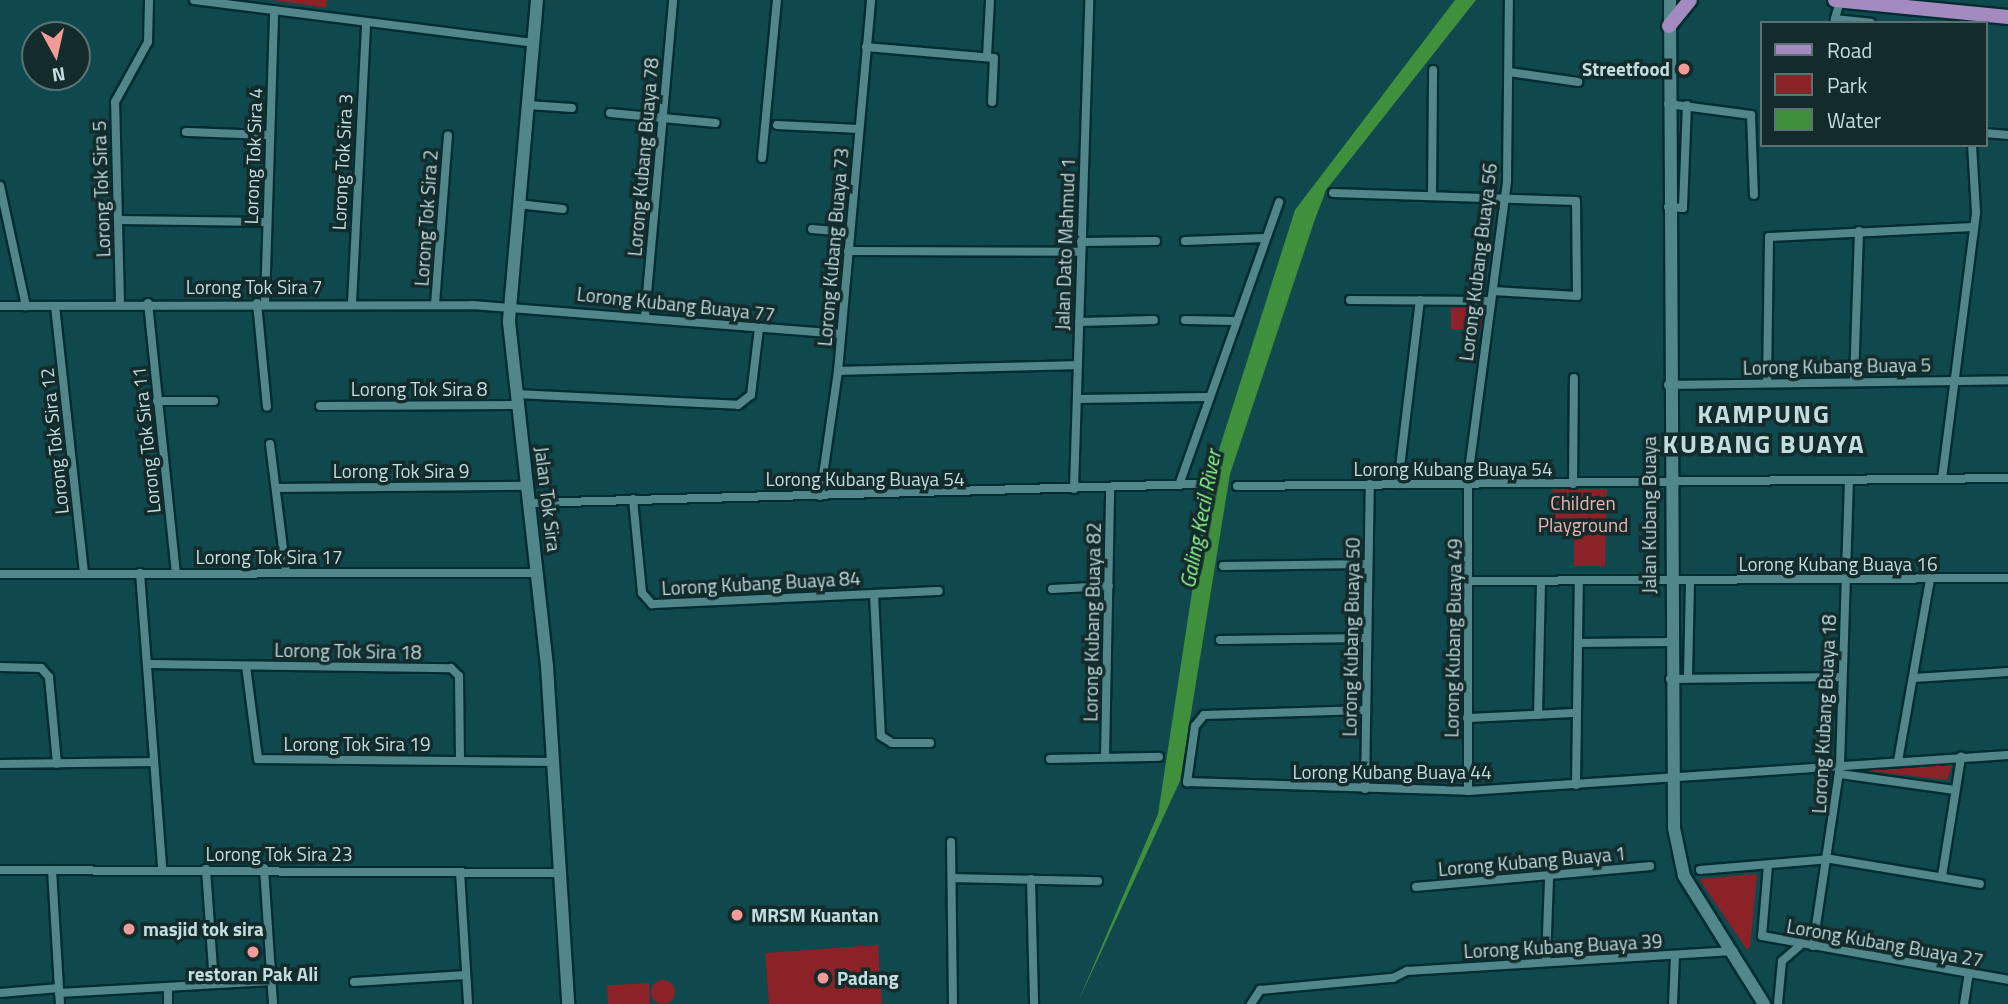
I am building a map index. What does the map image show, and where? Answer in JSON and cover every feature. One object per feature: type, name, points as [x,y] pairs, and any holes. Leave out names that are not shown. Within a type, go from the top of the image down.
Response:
[{"type":"main road","points":[[1669,26],[1690,0]]},
{"type":"main road","points":[[1835,0],[1915,4],[1969,18],[2008,17]]},
{"type":"street","name":"Lorong Tok Sira 5","points":[[120,303],[115,102],[148,42],[149,0]]},
{"type":"street","points":[[194,0],[533,43]]},
{"type":"street","name":"Jalan Tok Sira","points":[[537,0],[509,306],[516,400],[537,573],[568,1004]]},
{"type":"street","name":"Lorong Kubang Buaya 78","points":[[645,316],[673,0]]},
{"type":"street","points":[[762,158],[777,0]]},
{"type":"street","name":"Lorong Kubang Buaya 73","points":[[820,496],[838,371],[871,0]]},
{"type":"street","points":[[987,56],[990,0]]},
{"type":"street","name":"Jalan Dato Mahmud 1","points":[[1074,489],[1088,0]]},
{"type":"street","name":"Lorong Kubang Buaya 56","points":[[1468,485],[1506,195],[1509,0]]},
{"type":"street","name":"Jalan Kubang Buaya","points":[[1670,0],[1667,384],[1671,780],[1684,876],[1735,951],[1764,1004]]},
{"type":"street","points":[[1840,1],[1835,19],[1853,21]]},
{"type":"street","name":"Lorong Tok Sira 4","points":[[267,407],[261,303],[267,222],[274,10]]},
{"type":"street","name":"Lorong Tok Sira 3","points":[[352,303],[366,22]]},
{"type":"street","points":[[866,47],[987,56],[995,62],[992,102]]},
{"type":"street","points":[[1432,195],[1433,71]]},
{"type":"street","points":[[1509,72],[1578,82]]},
{"type":"street","points":[[1668,104],[1751,115],[1754,194]]},
{"type":"street","points":[[528,105],[572,108]]},
{"type":"street","points":[[1668,207],[1683,208],[1686,105]]},
{"type":"street","points":[[610,113],[716,123]]},
{"type":"street","points":[[777,125],[859,129]]},
{"type":"street","points":[[186,132],[269,135]]},
{"type":"street","points":[[1987,133],[2008,135]]},
{"type":"street","name":"Lorong Tok Sira 2","points":[[435,304],[448,135]]},
{"type":"street","points":[[1942,479],[1975,227],[1972,147]]},
{"type":"street","points":[[0,186],[26,306]]},
{"type":"street","points":[[1334,193],[1506,195],[1576,201],[1578,292],[1566,299],[1493,291]]},
{"type":"street","points":[[1179,485],[1207,397],[1279,202]]},
{"type":"street","points":[[518,204],[563,209]]},
{"type":"street","points":[[118,220],[267,222]]},
{"type":"street","points":[[1767,383],[1766,250],[1769,237],[1782,233],[1975,227]]},
{"type":"street","points":[[812,229],[849,232]]},
{"type":"street","points":[[1854,382],[1859,231]]},
{"type":"street","points":[[1185,241],[1265,239]]},
{"type":"street","points":[[1081,242],[1156,241]]},
{"type":"street","points":[[848,251],[1080,252]]},
{"type":"street","points":[[1350,300],[1491,301]]},
{"type":"street","points":[[1398,484],[1420,300]]},
{"type":"street","name":"Lorong Tok Sira 11","points":[[148,303],[176,573]]},
{"type":"street","name":"Lorong Tok Sira 7","points":[[0,306],[352,303],[509,306]]},
{"type":"street","name":"Lorong Tok Sira 12","points":[[55,306],[84,573]]},
{"type":"street","name":"Lorong Kubang Buaya 77","points":[[509,306],[841,334]]},
{"type":"street","points":[[1079,322],[1154,320]]},
{"type":"street","points":[[1185,320],[1235,321]]},
{"type":"street","name":"Lorong Tok Sira 8","points":[[320,406],[516,400],[738,405],[751,395],[759,328]]},
{"type":"street","points":[[838,371],[1078,365]]},
{"type":"street","points":[[1573,484],[1574,378]]},
{"type":"street","name":"Lorong Kubang Buaya 5","points":[[1667,384],[2008,380]]},
{"type":"street","points":[[1077,399],[1207,397]]},
{"type":"street","points":[[157,401],[214,401]]},
{"type":"street","points":[[270,444],[286,572]]},
{"type":"street","name":"Lorong Kubang Buaya 54","points":[[1237,486],[1849,482],[2008,478]]},
{"type":"street","name":"Lorong Kubang Buaya 18","points":[[1813,946],[1830,859],[1840,769],[1849,482]]},
{"type":"street","name":"Lorong Kubang Buaya 54","points":[[528,503],[1201,484]]},
{"type":"street","name":"Lorong Kubang Buaya 50","points":[[1365,789],[1370,484]]},
{"type":"street","name":"Lorong Kubang Buaya 49","points":[[1468,485],[1468,791]]},
{"type":"street","name":"Lorong Tok Sira 9","points":[[277,488],[526,486]]},
{"type":"street","name":"Lorong Kubang Buaya 82","points":[[1105,757],[1110,488]]},
{"type":"street","name":"Lorong Kubang Buaya 84","points":[[633,499],[642,593],[652,604],[939,591]]},
{"type":"street","points":[[1223,566],[1367,564]]},
{"type":"street","points":[[140,573],[162,869]]},
{"type":"street","name":"Lorong Tok Sira 17","points":[[0,574],[537,573]]},
{"type":"street","name":"Lorong Kubang Buaya 16","points":[[1470,581],[2008,578]]},
{"type":"street","points":[[1688,677],[1690,580]]},
{"type":"street","points":[[1898,761],[1930,580]]},
{"type":"street","points":[[1538,715],[1541,581]]},
{"type":"street","points":[[1576,785],[1579,581]]},
{"type":"street","points":[[1052,589],[1109,586]]},
{"type":"street","points":[[874,593],[881,736],[892,743],[930,743]]},
{"type":"street","points":[[1220,640],[1366,638]]},
{"type":"street","points":[[1578,643],[1670,642]]},
{"type":"street","name":"Lorong Tok Sira 18","points":[[148,664],[451,668],[459,676],[460,761]]},
{"type":"street","name":"Lorong Tok Sira 19","points":[[246,666],[258,759],[552,762]]},
{"type":"street","points":[[0,667],[41,668],[49,677],[57,764]]},
{"type":"street","points":[[1914,678],[2008,673]]},
{"type":"street","points":[[1671,679],[1842,677]]},
{"type":"street","name":"Lorong Kubang Buaya 44","points":[[1366,710],[1204,715],[1195,726],[1189,785],[1468,791],[1840,769]]},
{"type":"street","points":[[1467,718],[1575,713]]},
{"type":"street","points":[[1840,769],[1898,761],[2008,755]]},
{"type":"street","points":[[1049,759],[1159,757]]},
{"type":"street","points":[[1942,876],[1961,757]]},
{"type":"street","points":[[0,764],[154,762]]},
{"type":"street","points":[[1840,769],[1955,790]]},
{"type":"street","points":[[951,842],[953,1004]]},
{"type":"street","points":[[1699,870],[1830,859],[1980,884]]},
{"type":"street","name":"Lorong Kubang Buaya 27","points":[[1768,865],[1758,934],[1799,946],[1813,946],[2008,980]]},
{"type":"street","name":"Lorong Kubang Buaya 1","points":[[1416,887],[1549,878],[1650,866]]},
{"type":"street","points":[[206,869],[214,984]]},
{"type":"street","points":[[264,869],[273,1004]]},
{"type":"street","name":"Lorong Tok Sira 23","points":[[0,870],[264,869],[559,873]]},
{"type":"street","points":[[52,870],[60,1004]]},
{"type":"street","points":[[460,872],[468,1004]]},
{"type":"street","points":[[952,878],[1098,881]]},
{"type":"street","points":[[1546,961],[1549,878]]},
{"type":"street","points":[[1031,879],[1034,1004]]},
{"type":"street","points":[[1778,1004],[1782,961],[1799,946]]},
{"type":"street","name":"Lorong Kubang Buaya 39","points":[[1251,1004],[1260,990],[1393,978],[1407,971],[1735,951]]},
{"type":"street","points":[[1673,1004],[1675,956]]},
{"type":"street","points":[[1964,1004],[1969,974]]},
{"type":"street","points":[[354,982],[466,975]]},
{"type":"street","points":[[0,993],[272,981]]},
{"type":"street","points":[[168,987],[168,1004]]},
{"type":"green space","points":[[273,0],[327,0],[326,8]]},
{"type":"green space","points":[[1451,308],[1483,308],[1483,329],[1451,329]]},
{"type":"green space","name":"Children Playground","points":[[1553,489],[1607,489],[1605,566],[1574,566],[1574,536],[1553,532]]},
{"type":"green space","points":[[1953,763],[1947,780],[1851,769]]},
{"type":"green space","points":[[1757,874],[1750,947],[1747,950],[1699,879]]},
{"type":"green space","name":"Padang","points":[[878,945],[882,1004],[769,1004],[765,953]]},
{"type":"green space","points":[[663,980],[674,987],[675,992],[668,1003],[663,1004],[652,997],[651,992],[658,981]]},
{"type":"green space","points":[[649,983],[650,1004],[608,1004],[607,985]]},
{"type":"water","points":[[1455,0],[1476,0],[1326,190],[1230,474],[1180,781],[1078,1002],[1158,814],[1209,481],[1295,210]]},
{"type":"place","name":"Streetfood","points":[[1684,69]]},
{"type":"place","name":"MRSM Kuantan","points":[[737,915]]},
{"type":"place","name":"masjid tok sira","points":[[129,929]]},
{"type":"place","name":"restoran Pak Ali","points":[[253,952]]},
{"type":"place","name":"Padang","points":[[823,978]]},
{"type":"district","name":"KAMPUNG KUBANG BUAYA","points":[[1764,429]]},
{"type":"water label","name":"Galing Kecil River","points":[[1200,519]]}]
